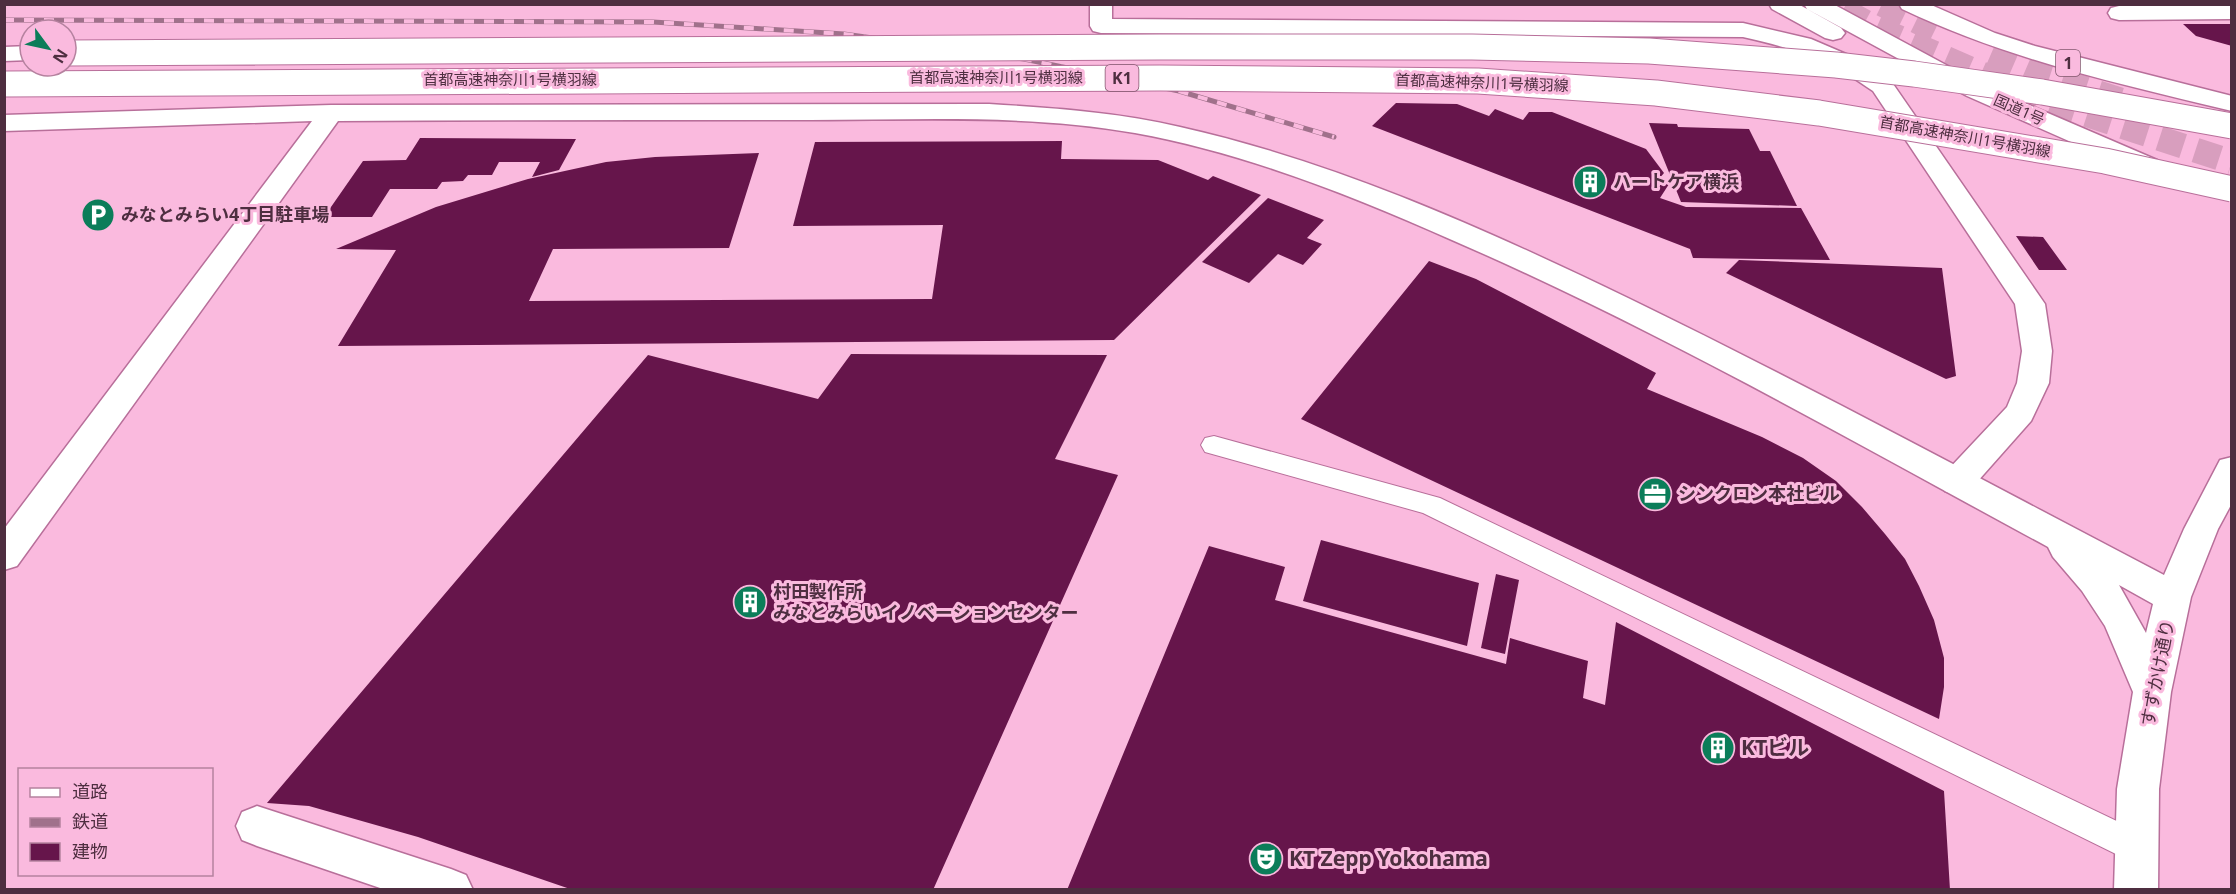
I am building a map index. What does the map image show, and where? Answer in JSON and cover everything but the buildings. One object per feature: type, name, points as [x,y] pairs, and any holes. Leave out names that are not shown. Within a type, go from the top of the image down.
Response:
[{"type":"main road","points":[[1101,4],[1101,26],[1743,30],[1803,44],[1852,65],[1882,86],[2030,304],[2037,351],[2033,383],[2020,413],[1957,482]]},
{"type":"main road","points":[[1780,4],[1871,53],[1976,91]]},
{"type":"main road","name":"国道1号","points":[[1815,4],[1976,91],[2151,168],[2232,197]]},
{"type":"main road","name":"1","points":[[1910,4],[1991,38],[2074,65],[2232,104]]},
{"type":"main road","points":[[2119,13],[2232,12]]},
{"type":"main road","points":[[1255,28],[1261,86],[1456,90],[1604,99],[1746,114],[1918,137]]},
{"type":"main road","name":"首都高速神奈川1号横羽線","points":[[78,53],[1137,47],[1472,47],[1638,51],[1836,65],[1935,77],[2125,106],[2232,126]]},
{"type":"main road","name":"首都高速神奈川1号横羽線","points":[[4,86],[1160,78],[1478,81],[1656,93],[1819,113],[2105,161],[2232,189]]},
{"type":"main road","points":[[1478,81],[1580,81],[1662,85],[1796,98],[2035,133],[2232,172]]},
{"type":"main road","points":[[4,123],[331,113],[988,112],[1078,117],[1150,128],[1231,147],[1306,171],[1554,273],[1702,347],[2173,597]]},
{"type":"main road","points":[[4,556],[331,113]]},
{"type":"main road","name":"すずかけ通り","points":[[2136,890],[2138,789],[2152,692],[2173,597],[2201,529],[2232,469]]},
{"type":"main road","points":[[2039,525],[2067,548],[2110,601],[2128,630],[2152,692]]},
{"type":"main road","points":[[257,826],[451,890]]},
{"type":"lane","points":[[1214,445],[1431,505],[2136,847]]},
{"type":"tunnel","points":[[1882,4],[1935,30]]},
{"type":"tunnel","points":[[1843,10],[1874,27],[2039,99],[2232,162]]},
{"type":"tunnel","points":[[1991,54],[2028,70],[2120,100]]},
{"type":"railway","points":[[4,20],[653,22],[844,34],[1024,59],[1179,91],[1334,137]]},
{"type":"place","name":"ハートケア横浜","points":[[1590,182]]},
{"type":"place","name":"みなとみらい4丁目駐車場","points":[[98,215]]},
{"type":"place","name":"シンクロン本社ビル","points":[[1655,494]]},
{"type":"place","name":"村田製作所 みなとみらいイノベーションセンター","points":[[750,602]]},
{"type":"place","name":"KTビル","points":[[1718,748]]},
{"type":"place","name":"KT Zepp Yokohama","points":[[1266,859]]}]
